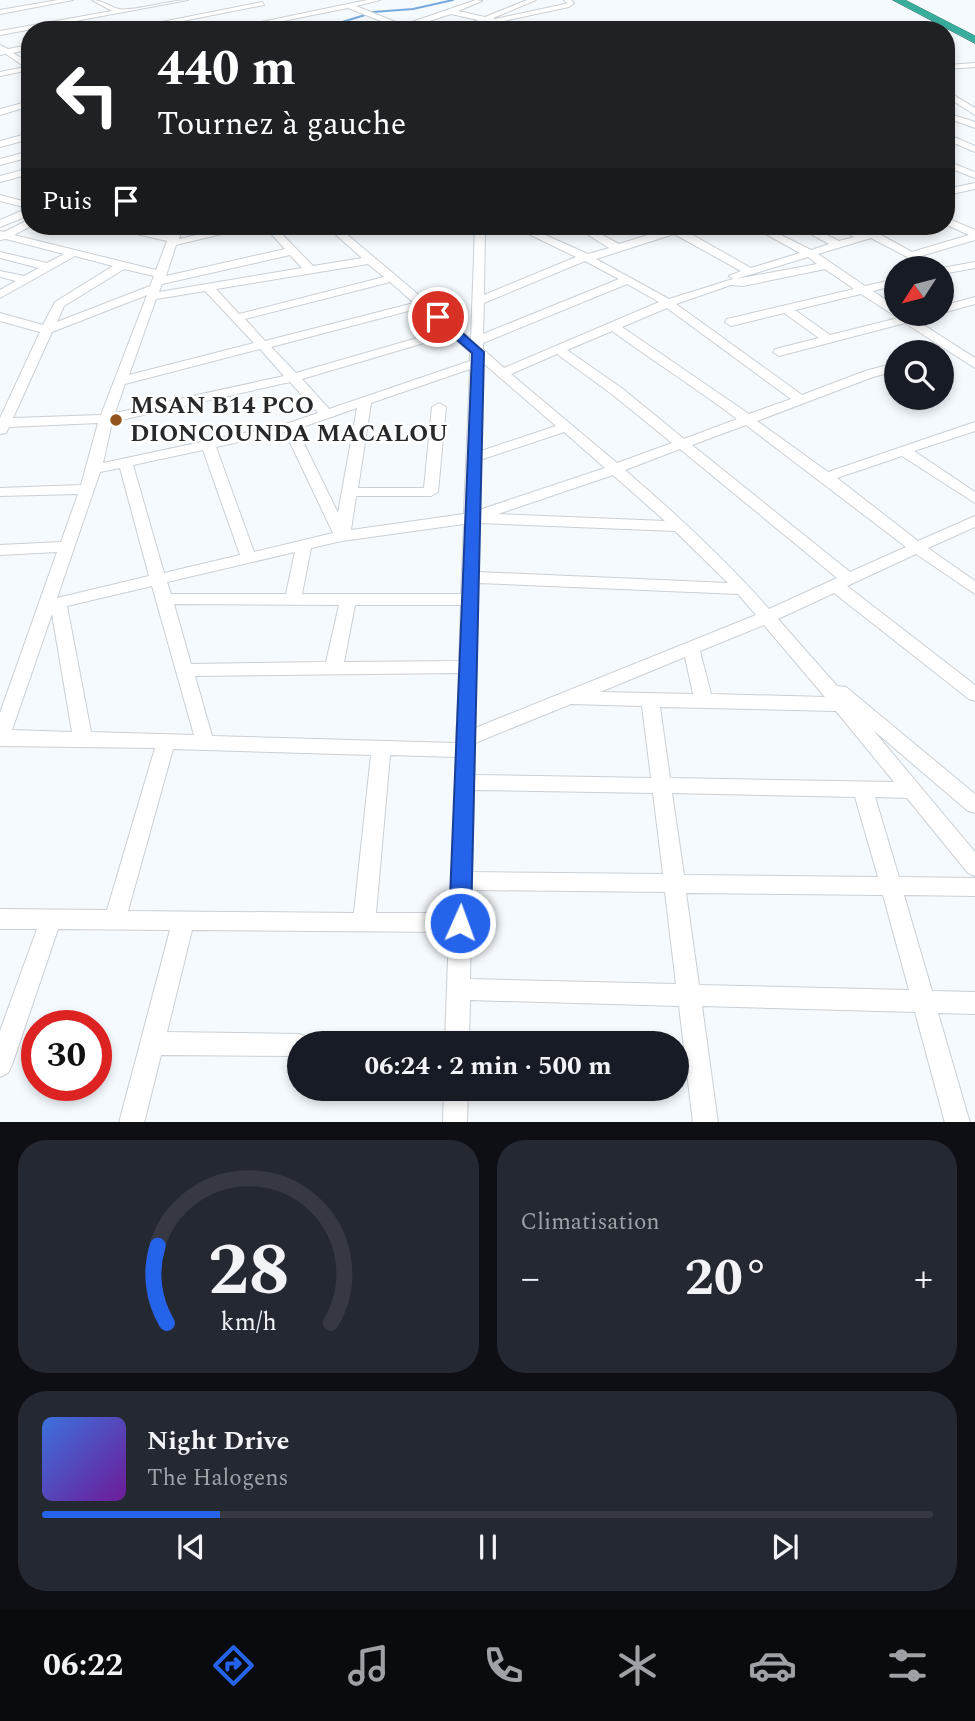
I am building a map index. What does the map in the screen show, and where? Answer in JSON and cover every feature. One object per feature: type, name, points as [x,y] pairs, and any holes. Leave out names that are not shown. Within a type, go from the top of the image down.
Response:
[{"type":"highway","points":[[898,0],[938,21]]},
{"type":"highway","points":[[955,30],[975,40]]},
{"type":"street","points":[[0,12],[69,0]]},
{"type":"street","points":[[95,0],[135,21]]},
{"type":"street","points":[[65,21],[184,0]]},
{"type":"street","points":[[335,0],[388,21]]},
{"type":"street","points":[[288,21],[377,0]]},
{"type":"street","points":[[486,20],[533,0]]},
{"type":"street","points":[[451,12],[495,21],[567,6],[571,3],[567,0]]},
{"type":"street","points":[[422,21],[479,1]]},
{"type":"street","points":[[179,21],[262,2],[266,21]]},
{"type":"street","points":[[32,6],[41,12]]},
{"type":"street","points":[[50,17],[57,21]]},
{"type":"street","points":[[0,33],[21,29]]},
{"type":"street","points":[[2,50],[21,48]]},
{"type":"street","points":[[2,50],[21,62]]},
{"type":"street","points":[[955,67],[975,65]]},
{"type":"street","points":[[0,74],[21,69]]},
{"type":"street","points":[[955,69],[965,73]]},
{"type":"street","points":[[955,98],[974,111]]},
{"type":"street","points":[[0,105],[5,111]]},
{"type":"street","points":[[955,114],[974,111]]},
{"type":"street","points":[[0,121],[21,115]]},
{"type":"street","points":[[955,118],[975,125]]},
{"type":"street","points":[[0,144],[21,138]]},
{"type":"street","points":[[955,140],[975,149]]},
{"type":"street","points":[[0,153],[11,159]]},
{"type":"street","points":[[0,162],[21,156]]},
{"type":"street","points":[[955,166],[975,175]]},
{"type":"street","points":[[0,179],[21,173]]},
{"type":"street","points":[[955,190],[975,186]]},
{"type":"street","points":[[0,198],[21,205]]},
{"type":"street","points":[[0,224],[21,213]]},
{"type":"street","points":[[955,222],[975,219]]},
{"type":"street","points":[[955,225],[975,236]]},
{"type":"street","points":[[2,236],[21,226]]},
{"type":"street","points":[[277,235],[310,270]]},
{"type":"street","points":[[342,235],[615,469],[679,526],[743,589],[975,867]]},
{"type":"street","points":[[457,1031],[480,235]]},
{"type":"street","points":[[537,235],[654,293],[665,304],[801,400]]},
{"type":"street","points":[[595,235],[617,248]]},
{"type":"street","points":[[478,301],[586,257],[658,235]]},
{"type":"street","points":[[678,235],[749,271]]},
{"type":"street","points":[[774,235],[807,252],[884,304]]},
{"type":"street","points":[[818,235],[836,244]]},
{"type":"street","points":[[730,282],[732,277],[749,271],[867,235],[911,256],[975,236]]},
{"type":"street","points":[[2,236],[123,265],[158,285],[208,287],[371,260]]},
{"type":"street","points":[[175,236],[106,419],[94,469],[66,547],[52,604],[0,738],[381,747],[465,744],[767,617],[975,520]]},
{"type":"street","points":[[0,317],[47,330],[158,285],[292,251]]},
{"type":"street","points":[[0,295],[73,253]]},
{"type":"street","points":[[0,255],[48,267]]},
{"type":"street","points":[[123,265],[59,304],[1,426],[106,419],[293,378],[453,331]]},
{"type":"street","points":[[503,373],[665,304],[730,282],[743,283],[827,265]]},
{"type":"street","points":[[954,269],[975,265]]},
{"type":"street","points":[[0,274],[25,280]]},
{"type":"street","points":[[236,318],[392,278]]},
{"type":"street","points":[[94,469],[289,427],[365,401],[477,352],[629,279]]},
{"type":"street","points":[[731,322],[884,285]]},
{"type":"street","points":[[208,287],[327,414]]},
{"type":"street","points":[[954,306],[975,300]]},
{"type":"street","points":[[122,381],[422,304]]},
{"type":"street","points":[[786,309],[829,340]]},
{"type":"street","points":[[779,352],[829,340],[884,321]]},
{"type":"street","points":[[613,326],[826,477],[975,590]]},
{"type":"street","points":[[914,326],[932,340]]},
{"type":"street","points":[[954,351],[975,346]]},
{"type":"street","points":[[558,350],[618,392],[650,421],[683,443],[975,694]]},
{"type":"street","points":[[954,355],[975,364]]},
{"type":"street","points":[[472,518],[884,371]]},
{"type":"street","points":[[342,536],[365,401]]},
{"type":"street","points":[[350,492],[431,492],[439,407]]},
{"type":"street","points":[[826,477],[975,426]]},
{"type":"street","points":[[289,427],[342,536]]},
{"type":"street","points":[[473,458],[566,428]]},
{"type":"street","points":[[208,444],[249,558]]},
{"type":"street","points":[[903,450],[975,499]]},
{"type":"street","points":[[125,462],[205,743]]},
{"type":"street","points":[[0,492],[87,489]]},
{"type":"street","points":[[52,604],[342,536],[472,518],[679,526]]},
{"type":"street","points":[[293,599],[304,545]]},
{"type":"street","points":[[0,550],[66,547]]},
{"type":"street","points":[[470,577],[743,589]]},
{"type":"street","points":[[164,599],[470,600]]},
{"type":"street","points":[[334,668],[348,599]]},
{"type":"street","points":[[52,604],[83,740]]},
{"type":"street","points":[[691,648],[703,699]]},
{"type":"street","points":[[184,670],[467,667]]},
{"type":"street","points":[[818,676],[868,714],[975,805]]},
{"type":"street","points":[[569,698],[841,704]]},
{"type":"street","points":[[650,699],[706,1122]]},
{"type":"street","points":[[115,920],[166,742]]},
{"type":"street","points":[[364,922],[381,747]]},
{"type":"street","points":[[464,782],[912,790]]},
{"type":"street","points":[[863,789],[958,1122]]},
{"type":"street","points":[[461,881],[975,887]]},
{"type":"street","points":[[0,919],[460,923]]},
{"type":"street","points":[[0,1065],[51,919]]},
{"type":"street","points":[[131,1122],[184,920]]},
{"type":"street","points":[[458,989],[975,1003]]},
{"type":"street","points":[[152,1043],[287,1045]]},
{"type":"street","points":[[455,1122],[456,1101]]},
{"type":"waterway","points":[[373,12],[413,9],[453,0]]},
{"type":"waterway","points":[[345,21],[365,15]]},
{"type":"place","name":"MSAN B14 PCO DIONCOUNDA MACALOU","points":[[116,420]]},
{"type":"route","points":[[438,317],[478,352],[460,923]]}]
